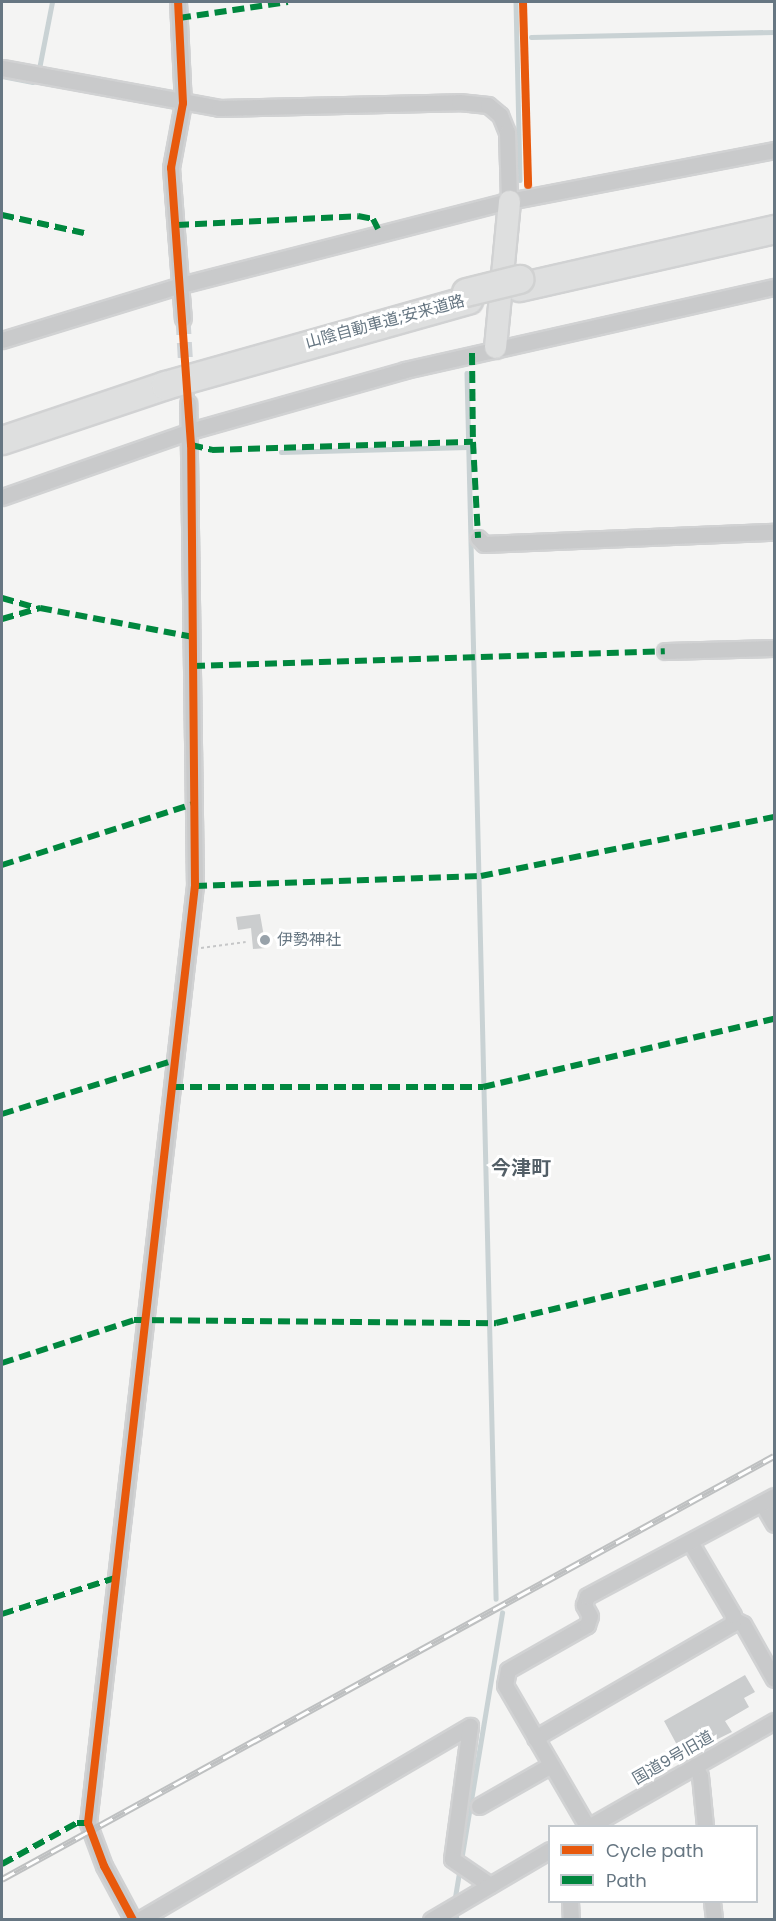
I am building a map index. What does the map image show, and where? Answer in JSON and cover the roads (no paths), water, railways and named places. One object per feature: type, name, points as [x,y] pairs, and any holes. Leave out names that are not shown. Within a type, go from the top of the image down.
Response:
[{"type":"highway","name":"山陰自動車道;安来道路","points":[[2,431],[163,376],[467,296],[774,220]]},
{"type":"highway","name":"山陰自動車道;安来道路","points":[[519,283],[774,229]]},
{"type":"highway","name":"山陰自動車道;安来道路","points":[[2,440],[188,378],[467,296]]},
{"type":"street","points":[[178,2],[183,103],[171,168],[183,319]]},
{"type":"street","points":[[2,68],[183,103],[251,109],[459,102],[488,105],[500,115],[507,132],[509,201],[495,347]]},
{"type":"street","points":[[2,340],[181,285],[509,201],[774,150]]},
{"type":"street","points":[[2,497],[190,431],[495,347],[774,287]]},
{"type":"street","points":[[133,1920],[104,1866],[88,1823],[88,1813],[195,886],[189,403]]},
{"type":"street","points":[[478,538],[484,544],[774,532]]},
{"type":"street","points":[[665,651],[774,648]]},
{"type":"street","points":[[587,1825],[505,1685],[508,1670],[587,1625],[590,1616],[584,1605],[587,1596],[768,1499],[774,1524]]},
{"type":"street","points":[[690,1542],[733,1619],[743,1624],[774,1679]]},
{"type":"street","points":[[535,1738],[732,1624],[733,1619]]},
{"type":"street","name":"国道9号旧道","points":[[592,1825],[774,1721]]},
{"type":"street","points":[[139,1920],[470,1726],[452,1859],[490,1885]]},
{"type":"street","points":[[479,1806],[551,1765]]},
{"type":"street","points":[[695,1766],[700,1776],[705,1825]]},
{"type":"street","points":[[431,1920],[548,1851]]},
{"type":"street","points":[[570,1903],[571,1920]]},
{"type":"street","points":[[712,1903],[714,1918]]},
{"type":"waterway","points":[[2,76],[32,82],[39,69],[52,2]]},
{"type":"waterway","points":[[516,2],[520,180]]},
{"type":"waterway","points":[[531,37],[774,32]]},
{"type":"waterway","points":[[467,373],[496,1599]]},
{"type":"waterway","points":[[281,452],[468,447]]},
{"type":"waterway","points":[[455,1897],[502,1613]]},
{"type":"waterway","points":[[456,1913],[457,1920]]},
{"type":"tunnel","points":[[183,319],[188,403]]},
{"type":"railway","points":[[2,1879],[774,1456]]},
{"type":"place","name":"伊勢神社","points":[[265,940]]},
{"type":"district","name":"今津町","points":[[521,1168]]}]
